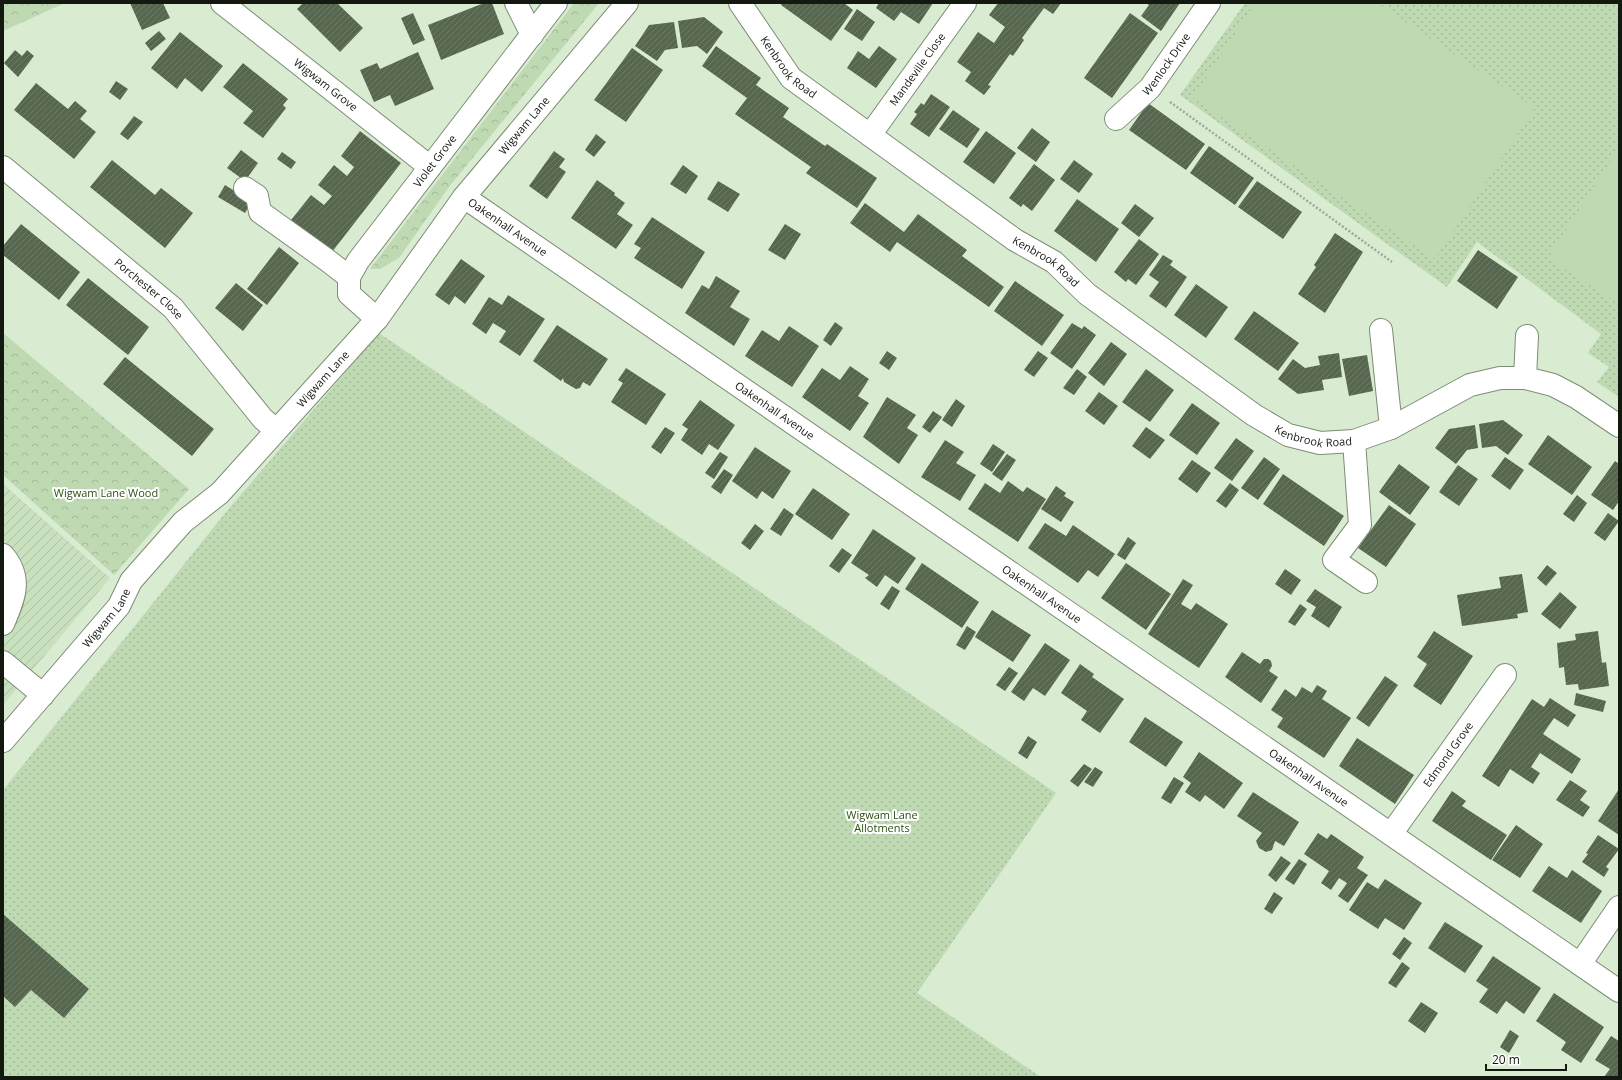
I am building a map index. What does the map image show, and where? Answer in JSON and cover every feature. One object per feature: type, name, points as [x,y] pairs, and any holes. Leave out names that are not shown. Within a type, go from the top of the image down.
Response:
[{"type":"street","name":"Wigwam Grove","points":[[222,3],[430,167]]},
{"type":"street","points":[[516,3],[532,35]]},
{"type":"street","name":"Violet Grove","points":[[349,277],[358,261],[556,3]]},
{"type":"street","name":"Wigwam Lane","points":[[3,741],[119,606],[131,581],[183,522],[220,492],[378,319],[464,197],[627,3]]},
{"type":"street","name":"Kenbrook Road","points":[[740,3],[791,78],[1015,240],[1054,262],[1087,294],[1254,415],[1288,435],[1320,443],[1354,441],[1391,428],[1470,385],[1500,378],[1525,378],[1553,385],[1576,397],[1619,426]]},
{"type":"street","name":"Mandeville Close","points":[[870,135],[965,3]]},
{"type":"street","name":"Wenlock Drive","points":[[1116,119],[1150,88],[1209,3]]},
{"type":"street","name":"Porchester Close","points":[[3,167],[173,308],[263,419],[276,430]]},
{"type":"street","points":[[245,188],[257,196],[260,212],[349,277],[349,294],[378,319]]},
{"type":"street","name":"Oakenhall Avenue","points":[[464,197],[1619,991]]},
{"type":"street","points":[[1381,330],[1391,428]]},
{"type":"street","points":[[1525,378],[1527,336]]},
{"type":"street","points":[[1354,441],[1360,525],[1334,560],[1366,582]]},
{"type":"street","points":[[3,555],[10,563],[16,579],[15,589],[3,624]]},
{"type":"street","points":[[3,662],[42,695]]},
{"type":"street","name":"Edmond Grove","points":[[1390,834],[1505,675]]},
{"type":"street","points":[[1580,964],[1619,907]]},
{"type":"path","points":[[1150,88],[1392,262]]},
{"type":"shaded area","points":[[3,484],[110,578],[3,705]]},
{"type":"green space","points":[[3,3],[65,3],[3,31]]},
{"type":"green space","points":[[574,3],[599,3],[449,187],[399,258],[380,269],[370,269]]},
{"type":"green space","points":[[1245,3],[1619,3],[1619,397],[1597,382],[1609,367],[1588,353],[1601,334],[1477,242],[1447,287],[1180,95]]},
{"type":"green space","points":[[1255,3],[1377,3],[1535,108],[1435,259],[1193,98]]},
{"type":"green space","points":[[1619,148],[1619,304],[1548,258]]},
{"type":"green space","name":"Wigwam Lane Wood","points":[[3,333],[189,489],[114,575],[3,475]]},
{"type":"green space","name":"Wigwam Lane Allotments","points":[[379,333],[1056,793],[917,993],[1041,1077],[3,1077],[3,790],[226,512]]},
{"type":"building","points":[[130,3],[163,3],[170,18],[142,30]]},
{"type":"building","points":[[303,3],[337,3],[363,28],[340,52],[297,9]]},
{"type":"building","points":[[484,3],[492,3],[504,34],[441,60],[428,25]]},
{"type":"building","points":[[782,3],[844,3],[853,10],[831,41],[781,5]]},
{"type":"building","points":[[879,3],[933,3],[919,24],[901,12],[894,21],[876,8]]},
{"type":"building","points":[[998,3],[1061,3],[1053,14],[1044,8],[1022,38],[1024,40],[1013,56],[1010,54],[988,85],[991,86],[984,95],[965,81],[971,72],[957,62],[978,32],[994,43],[1005,27],[989,15]]},
{"type":"building","points":[[1146,3],[1180,3],[1161,31],[1141,16],[1149,5]]},
{"type":"building","points":[[857,9],[875,22],[862,41],[844,29]]},
{"type":"building","points":[[413,13],[425,40],[413,45],[401,18]]},
{"type":"building","points":[[1130,13],[1158,33],[1112,98],[1084,78]]},
{"type":"building","points":[[704,17],[723,32],[707,54],[697,46],[682,48],[678,21]]},
{"type":"building","points":[[674,22],[678,48],[665,50],[657,61],[635,46],[649,25]]},
{"type":"building","points":[[159,31],[166,39],[151,51],[145,43]]},
{"type":"building","points":[[180,32],[223,66],[202,92],[185,78],[177,89],[151,68]]},
{"type":"building","points":[[716,46],[761,78],[756,85],[789,108],[783,117],[825,146],[827,144],[877,178],[857,208],[806,173],[811,167],[735,114],[747,98],[702,66]]},
{"type":"building","points":[[879,46],[897,59],[876,88],[847,68],[858,51],[869,59]]},
{"type":"building","points":[[632,48],[663,70],[626,122],[594,100]]},
{"type":"building","points":[[15,50],[22,56],[27,50],[34,56],[18,77],[4,63]]},
{"type":"building","points":[[418,52],[434,89],[395,106],[390,95],[374,102],[360,70],[377,63],[380,69]]},
{"type":"building","points":[[243,63],[288,99],[283,105],[286,108],[263,138],[243,123],[253,111],[223,87]]},
{"type":"building","points":[[116,81],[128,89],[120,100],[109,92]]},
{"type":"building","points":[[36,83],[68,109],[75,101],[87,111],[80,119],[96,132],[74,159],[14,110]]},
{"type":"building","points":[[931,94],[950,107],[929,137],[910,124],[917,114],[914,112],[921,103],[924,105]]},
{"type":"building","points":[[1148,103],[1205,144],[1186,170],[1129,130]]},
{"type":"building","points":[[953,110],[980,129],[967,148],[939,129]]},
{"type":"building","points":[[134,116],[143,122],[128,140],[120,134]]},
{"type":"building","points":[[1032,128],[1050,142],[1036,162],[1017,148]]},
{"type":"building","points":[[360,131],[401,163],[332,252],[291,220],[311,195],[324,205],[332,196],[318,185],[334,165],[347,176],[354,167],[341,156]]},
{"type":"building","points":[[986,131],[1016,153],[994,184],[963,162]]},
{"type":"building","points":[[596,134],[606,142],[594,157],[585,150]]},
{"type":"building","points":[[1209,146],[1254,178],[1235,205],[1190,173]]},
{"type":"building","points":[[241,150],[258,163],[245,181],[227,168]]},
{"type":"building","points":[[554,151],[565,159],[559,167],[566,172],[547,199],[529,186]]},
{"type":"building","points":[[282,152],[296,162],[291,169],[277,159]]},
{"type":"building","points":[[112,160],[155,195],[161,188],[193,213],[165,248],[90,187]]},
{"type":"building","points":[[1074,160],[1093,174],[1079,193],[1060,179]]},
{"type":"building","points":[[1034,164],[1055,180],[1032,211],[1023,204],[1021,207],[1009,198]]},
{"type":"building","points":[[683,165],[698,176],[686,194],[670,184]]},
{"type":"building","points":[[597,180],[615,193],[614,195],[625,203],[617,214],[633,225],[616,249],[571,218]]},
{"type":"building","points":[[718,181],[740,194],[728,212],[707,199]]},
{"type":"building","points":[[1257,181],[1302,212],[1283,239],[1238,207]]},
{"type":"building","points":[[225,185],[252,202],[245,213],[218,197]]},
{"type":"building","points":[[1077,199],[1119,229],[1096,262],[1054,231]]},
{"type":"building","points":[[865,203],[904,232],[918,214],[967,250],[962,256],[1004,287],[989,307],[897,242],[890,252],[850,223]]},
{"type":"building","points":[[1135,204],[1154,218],[1139,237],[1121,223]]},
{"type":"building","points":[[652,217],[705,252],[682,289],[634,258],[641,248],[634,244]]},
{"type":"building","points":[[21,224],[80,272],[59,300],[3,255],[3,246]]},
{"type":"building","points":[[785,224],[801,234],[785,260],[768,250]]},
{"type":"building","points":[[1335,233],[1363,252],[1325,313],[1298,294],[1316,267],[1314,265]]},
{"type":"building","points":[[1139,239],[1159,254],[1136,285],[1128,279],[1126,282],[1114,272]]},
{"type":"building","points":[[279,247],[299,263],[267,305],[247,289]]},
{"type":"building","points":[[1478,250],[1518,277],[1497,309],[1457,281]]},
{"type":"building","points":[[1163,255],[1173,261],[1170,265],[1187,277],[1166,308],[1149,296],[1159,282],[1149,275]]},
{"type":"building","points":[[461,259],[485,276],[465,304],[455,296],[449,305],[435,295]]},
{"type":"building","points":[[716,276],[740,291],[730,307],[750,319],[734,346],[685,313],[702,285],[709,289]]},
{"type":"building","points":[[88,278],[149,327],[128,355],[66,305]]},
{"type":"building","points":[[1015,281],[1064,315],[1042,346],[994,311]]},
{"type":"building","points":[[236,283],[263,305],[243,331],[215,308]]},
{"type":"building","points":[[1196,284],[1228,307],[1206,338],[1174,315]]},
{"type":"building","points":[[508,295],[545,319],[520,356],[499,342],[506,331],[493,323],[486,334],[472,324],[489,297],[502,305]]},
{"type":"building","points":[[1254,311],[1299,343],[1278,371],[1234,339]]},
{"type":"building","points":[[835,322],[843,328],[831,346],[823,340]]},
{"type":"building","points":[[1072,323],[1082,329],[1084,326],[1096,335],[1072,369],[1050,353]]},
{"type":"building","points":[[557,325],[608,359],[590,386],[583,382],[580,388],[576,389],[564,382],[563,378],[561,381],[533,361]]},
{"type":"building","points":[[789,326],[819,346],[792,387],[745,356],[762,330],[779,341]]},
{"type":"building","points":[[1111,342],[1127,354],[1104,386],[1088,373]]},
{"type":"building","points":[[887,351],[897,358],[889,370],[879,363]]},
{"type":"building","points":[[1038,351],[1048,358],[1034,377],[1024,370]]},
{"type":"building","points":[[1339,353],[1342,377],[1322,380],[1324,390],[1298,394],[1278,379],[1293,359],[1305,368],[1320,365],[1318,356]]},
{"type":"building","points":[[1367,355],[1373,391],[1349,396],[1342,359]]},
{"type":"building","points":[[125,357],[214,429],[192,456],[103,384]]},
{"type":"building","points":[[850,366],[869,379],[858,396],[869,403],[850,431],[802,397],[822,368],[840,380]]},
{"type":"building","points":[[626,368],[666,394],[646,425],[611,402],[623,383],[618,380]]},
{"type":"building","points":[[1077,369],[1087,377],[1074,395],[1063,388]]},
{"type":"building","points":[[1146,369],[1174,390],[1150,422],[1122,402]]},
{"type":"building","points":[[1099,392],[1118,406],[1104,425],[1085,411]]},
{"type":"building","points":[[887,397],[916,415],[907,428],[918,435],[899,464],[863,437]]},
{"type":"building","points":[[956,399],[965,406],[952,427],[942,420]]},
{"type":"building","points":[[700,400],[735,425],[718,450],[709,444],[702,455],[681,440],[688,429],[682,425]]},
{"type":"building","points":[[1192,403],[1220,423],[1197,455],[1169,435]]},
{"type":"building","points":[[933,411],[942,417],[930,433],[922,427]]},
{"type":"building","points":[[1503,420],[1523,435],[1508,455],[1496,446],[1482,448],[1479,424]]},
{"type":"building","points":[[1475,425],[1478,448],[1467,450],[1456,464],[1435,448],[1449,429]]},
{"type":"building","points":[[665,427],[675,433],[661,454],[651,447]]},
{"type":"building","points":[[1146,427],[1165,440],[1150,459],[1132,446]]},
{"type":"building","points":[[1548,435],[1592,467],[1572,495],[1528,464]]},
{"type":"building","points":[[1236,438],[1254,451],[1232,481],[1214,468]]},
{"type":"building","points":[[945,440],[964,452],[956,463],[976,475],[960,501],[921,477]]},
{"type":"building","points":[[993,444],[1005,452],[992,472],[980,464]]},
{"type":"building","points":[[755,447],[791,471],[773,499],[762,491],[757,499],[732,481]]},
{"type":"building","points":[[720,452],[728,457],[714,479],[705,473]]},
{"type":"building","points":[[1007,454],[1016,460],[1002,481],[992,474]]},
{"type":"building","points":[[1264,457],[1280,469],[1258,500],[1241,488]]},
{"type":"building","points":[[1505,457],[1524,470],[1510,490],[1491,476]]},
{"type":"building","points":[[1192,460],[1211,473],[1197,493],[1178,479]]},
{"type":"building","points":[[1615,461],[1619,464],[1619,501],[1613,510],[1591,495]]},
{"type":"building","points":[[1399,464],[1430,487],[1410,515],[1379,492]]},
{"type":"building","points":[[1458,465],[1478,479],[1459,506],[1439,492]]},
{"type":"building","points":[[724,469],[733,475],[721,494],[711,487]]},
{"type":"building","points":[[1283,474],[1344,516],[1324,546],[1263,504]]},
{"type":"building","points":[[1008,481],[1023,492],[1027,487],[1046,499],[1018,542],[968,509],[985,483],[1000,493]]},
{"type":"building","points":[[1230,483],[1239,490],[1226,508],[1216,501]]},
{"type":"building","points":[[1056,486],[1066,493],[1064,496],[1074,502],[1061,522],[1041,509]]},
{"type":"building","points":[[813,488],[850,514],[832,540],[795,514]]},
{"type":"building","points":[[1577,495],[1587,503],[1574,522],[1563,514]]},
{"type":"building","points":[[1389,505],[1416,524],[1386,567],[1358,548]]},
{"type":"building","points":[[784,508],[794,515],[781,536],[770,529]]},
{"type":"building","points":[[1608,513],[1619,521],[1605,541],[1594,533]]},
{"type":"building","points":[[1045,523],[1066,536],[1073,525],[1115,554],[1098,577],[1088,570],[1078,583],[1028,548]]},
{"type":"building","points":[[755,524],[764,531],[750,550],[741,543]]},
{"type":"building","points":[[873,529],[916,558],[898,584],[885,575],[877,587],[865,578],[869,575],[851,563]]},
{"type":"building","points":[[1128,537],[1136,543],[1125,560],[1117,555]]},
{"type":"building","points":[[842,548],[852,555],[839,573],[829,566]]},
{"type":"building","points":[[922,563],[979,602],[962,628],[905,589]]},
{"type":"building","points":[[1126,563],[1171,594],[1146,630],[1101,598]]},
{"type":"building","points":[[1547,565],[1557,573],[1546,586],[1537,578]]},
{"type":"building","points":[[1285,569],[1301,580],[1291,595],[1275,584]]},
{"type":"building","points":[[1522,574],[1528,612],[1517,614],[1518,618],[1462,626],[1457,595],[1501,588],[1499,577]]},
{"type":"building","points":[[1183,579],[1193,585],[1181,604],[1191,610],[1196,603],[1228,624],[1199,668],[1148,634]]},
{"type":"building","points":[[892,586],[900,591],[889,610],[880,604]]},
{"type":"building","points":[[1315,589],[1342,607],[1329,628],[1311,616],[1316,607],[1306,601]]},
{"type":"building","points":[[1560,592],[1577,607],[1560,629],[1541,614]]},
{"type":"building","points":[[1300,604],[1307,609],[1295,626],[1288,622]]},
{"type":"building","points":[[992,610],[1031,635],[1013,662],[975,637]]},
{"type":"building","points":[[967,626],[976,632],[965,650],[956,645]]},
{"type":"building","points":[[1434,631],[1473,656],[1441,705],[1413,686],[1427,664],[1417,657]]},
{"type":"building","points":[[1598,631],[1602,663],[1606,662],[1609,686],[1579,690],[1578,684],[1566,685],[1564,667],[1559,668],[1557,643],[1576,640],[1575,634]]},
{"type":"building","points":[[1045,643],[1070,660],[1045,696],[1033,688],[1024,701],[1011,692]]},
{"type":"building","points":[[1242,652],[1260,664],[1264,659],[1271,661],[1272,666],[1269,671],[1278,677],[1261,703],[1225,677]]},
{"type":"building","points":[[1080,664],[1094,674],[1092,677],[1124,699],[1100,733],[1081,720],[1087,711],[1061,693]]},
{"type":"building","points":[[1009,667],[1018,673],[1005,691],[996,685]]},
{"type":"building","points":[[1385,676],[1398,685],[1369,727],[1356,718]]},
{"type":"building","points":[[1317,685],[1327,691],[1322,699],[1351,718],[1324,758],[1277,727],[1283,718],[1271,710],[1285,689],[1296,697],[1302,687],[1312,693]]},
{"type":"building","points":[[1576,693],[1606,701],[1603,712],[1574,705]]},
{"type":"building","points":[[1550,698],[1576,715],[1568,727],[1554,718],[1543,734],[1581,759],[1572,774],[1540,753],[1531,767],[1540,773],[1533,784],[1510,769],[1499,787],[1482,776],[1532,699],[1544,707]]},
{"type":"building","points":[[1145,717],[1183,742],[1166,767],[1129,742]]},
{"type":"building","points":[[1028,736],[1037,742],[1027,759],[1018,753]]},
{"type":"building","points":[[1357,738],[1414,775],[1395,804],[1339,766]]},
{"type":"building","points":[[1199,752],[1243,783],[1224,809],[1205,795],[1200,802],[1185,792],[1191,783],[1183,777]]},
{"type":"building","points":[[1084,764],[1092,769],[1078,787],[1070,781]]},
{"type":"building","points":[[1095,767],[1103,772],[1093,787],[1084,782]]},
{"type":"building","points":[[1174,777],[1184,783],[1171,804],[1161,798]]},
{"type":"building","points":[[1570,780],[1587,791],[1580,800],[1590,807],[1583,817],[1556,800]]},
{"type":"building","points":[[1619,789],[1619,835],[1598,821]]},
{"type":"building","points":[[1452,791],[1466,801],[1462,806],[1507,835],[1491,860],[1432,821]]},
{"type":"building","points":[[1253,792],[1299,822],[1284,846],[1275,841],[1272,850],[1266,852],[1259,848],[1256,841],[1262,833],[1237,816]]},
{"type":"building","points":[[1516,825],[1543,844],[1520,878],[1492,860]]},
{"type":"building","points":[[1318,833],[1327,839],[1331,834],[1364,857],[1357,868],[1368,875],[1348,903],[1338,896],[1347,883],[1339,878],[1331,890],[1321,883],[1329,871],[1304,854]]},
{"type":"building","points":[[1598,835],[1619,849],[1606,867],[1609,869],[1604,877],[1582,862]]},
{"type":"building","points":[[1281,856],[1291,863],[1276,882],[1268,875]]},
{"type":"building","points":[[1299,859],[1307,864],[1294,885],[1285,879]]},
{"type":"building","points":[[1549,866],[1567,878],[1572,870],[1602,891],[1581,923],[1532,891]]},
{"type":"building","points":[[1385,879],[1422,903],[1404,930],[1385,918],[1378,929],[1349,910],[1367,882],[1378,889]]},
{"type":"building","points":[[1274,892],[1283,898],[1272,914],[1264,909]]},
{"type":"building","points":[[3,914],[89,989],[64,1018],[31,990],[15,1007],[3,996]]},
{"type":"building","points":[[1445,922],[1483,946],[1465,973],[1428,948]]},
{"type":"building","points":[[1404,937],[1412,943],[1400,960],[1392,954]]},
{"type":"building","points":[[1493,956],[1541,988],[1524,1014],[1506,1001],[1497,1014],[1479,1002],[1488,989],[1476,981]]},
{"type":"building","points":[[1402,962],[1410,968],[1396,988],[1388,983]]},
{"type":"building","points":[[1554,993],[1604,1027],[1581,1063],[1561,1050],[1566,1042],[1536,1021]]},
{"type":"building","points":[[1421,1002],[1438,1013],[1425,1033],[1408,1021]]},
{"type":"building","points":[[1510,1030],[1519,1036],[1509,1053],[1500,1047]]},
{"type":"building","points":[[1611,1036],[1619,1041],[1619,1077],[1604,1077],[1610,1069],[1595,1060]]}]
